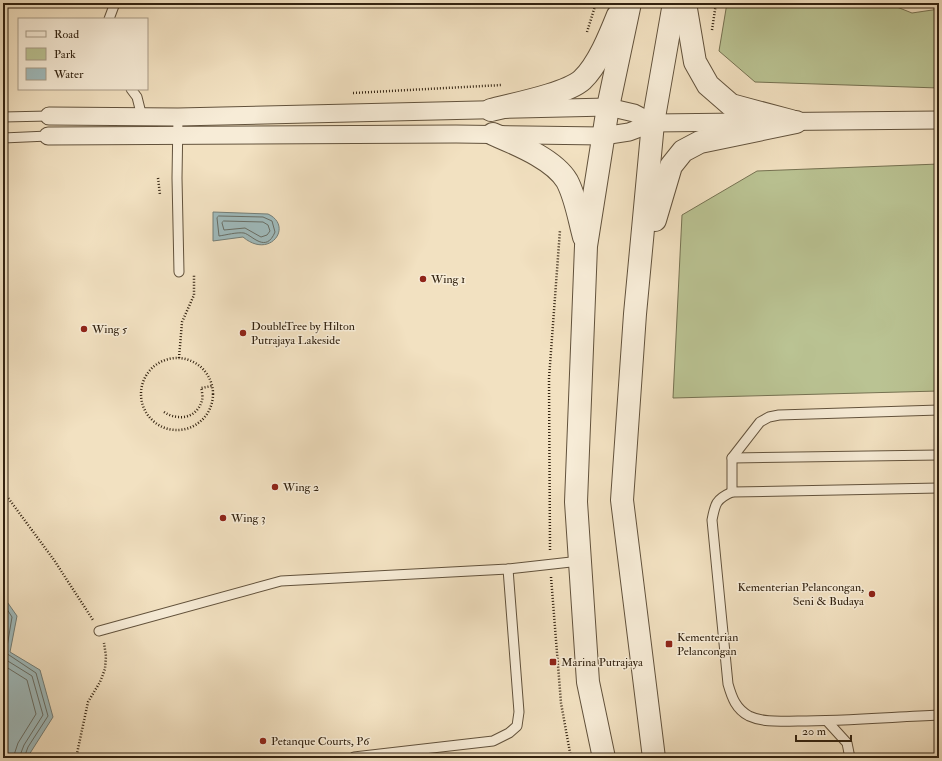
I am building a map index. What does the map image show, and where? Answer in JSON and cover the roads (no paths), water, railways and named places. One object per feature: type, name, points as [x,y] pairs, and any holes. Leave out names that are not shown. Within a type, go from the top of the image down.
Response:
[{"type":"street","points":[[491,110],[574,86],[583,79],[601,52],[622,3]]},
{"type":"street","points":[[604,758],[588,682],[576,502],[586,246],[608,107],[630,3]]},
{"type":"street","points":[[654,754],[622,500],[635,314],[653,123],[674,3]]},
{"type":"street","points":[[685,3],[695,62],[708,85],[731,105],[796,122]]},
{"type":"street","points":[[49,116],[142,117],[608,107],[634,112],[653,123]]},
{"type":"street","points":[[48,136],[493,134],[603,136],[629,132],[653,123],[939,120]]},
{"type":"street","points":[[635,314],[662,192],[671,166],[684,151],[700,142],[796,122]]},
{"type":"street","points":[[493,134],[521,147],[549,163],[566,180],[576,206],[586,246]]},
{"type":"lane","points":[[109,18],[115,3]]},
{"type":"lane","points":[[133,90],[137,97],[142,117]]},
{"type":"lane","points":[[3,117],[49,116]]},
{"type":"lane","points":[[178,116],[177,178],[179,272]]},
{"type":"lane","points":[[3,138],[48,136]]},
{"type":"lane","points":[[732,492],[732,458],[760,422],[769,417],[780,415],[939,410]]},
{"type":"lane","points":[[732,458],[939,454]]},
{"type":"lane","points":[[939,488],[732,492],[720,497],[714,506],[712,520],[728,684],[732,698],[738,708],[750,716],[762,720],[827,721],[939,715]]},
{"type":"lane","points":[[99,631],[281,581],[508,569],[580,561]]},
{"type":"lane","points":[[354,757],[493,741],[509,734],[517,726],[519,712],[508,569]]},
{"type":"lane","points":[[827,721],[847,743],[850,758]]},
{"type":"water","points":[[213,212],[268,214],[275,219],[279,226],[279,233],[270,243],[262,245],[253,243],[243,237],[213,241]]},
{"type":"water","points":[[3,596],[17,616],[10,652],[40,670],[53,717],[27,758],[3,758]]},
{"type":"place","name":"Wing 1","points":[[423,279]]},
{"type":"place","name":"Wing 5","points":[[84,329]]},
{"type":"place","name":"DoubleTree by Hilton Putrajaya Lakeside","points":[[243,333]]},
{"type":"place","name":"Wing 2","points":[[275,487]]},
{"type":"place","name":"Wing 3","points":[[223,518]]},
{"type":"place","name":"Kementerian Pelancongan, Seni & Budaya","points":[[872,594]]},
{"type":"place","name":"Kementerian Pelancongan","points":[[669,644]]},
{"type":"place","name":"Marina Putrajaya","points":[[553,662]]},
{"type":"place","name":"Petanque Courts, P6","points":[[263,741]]}]
